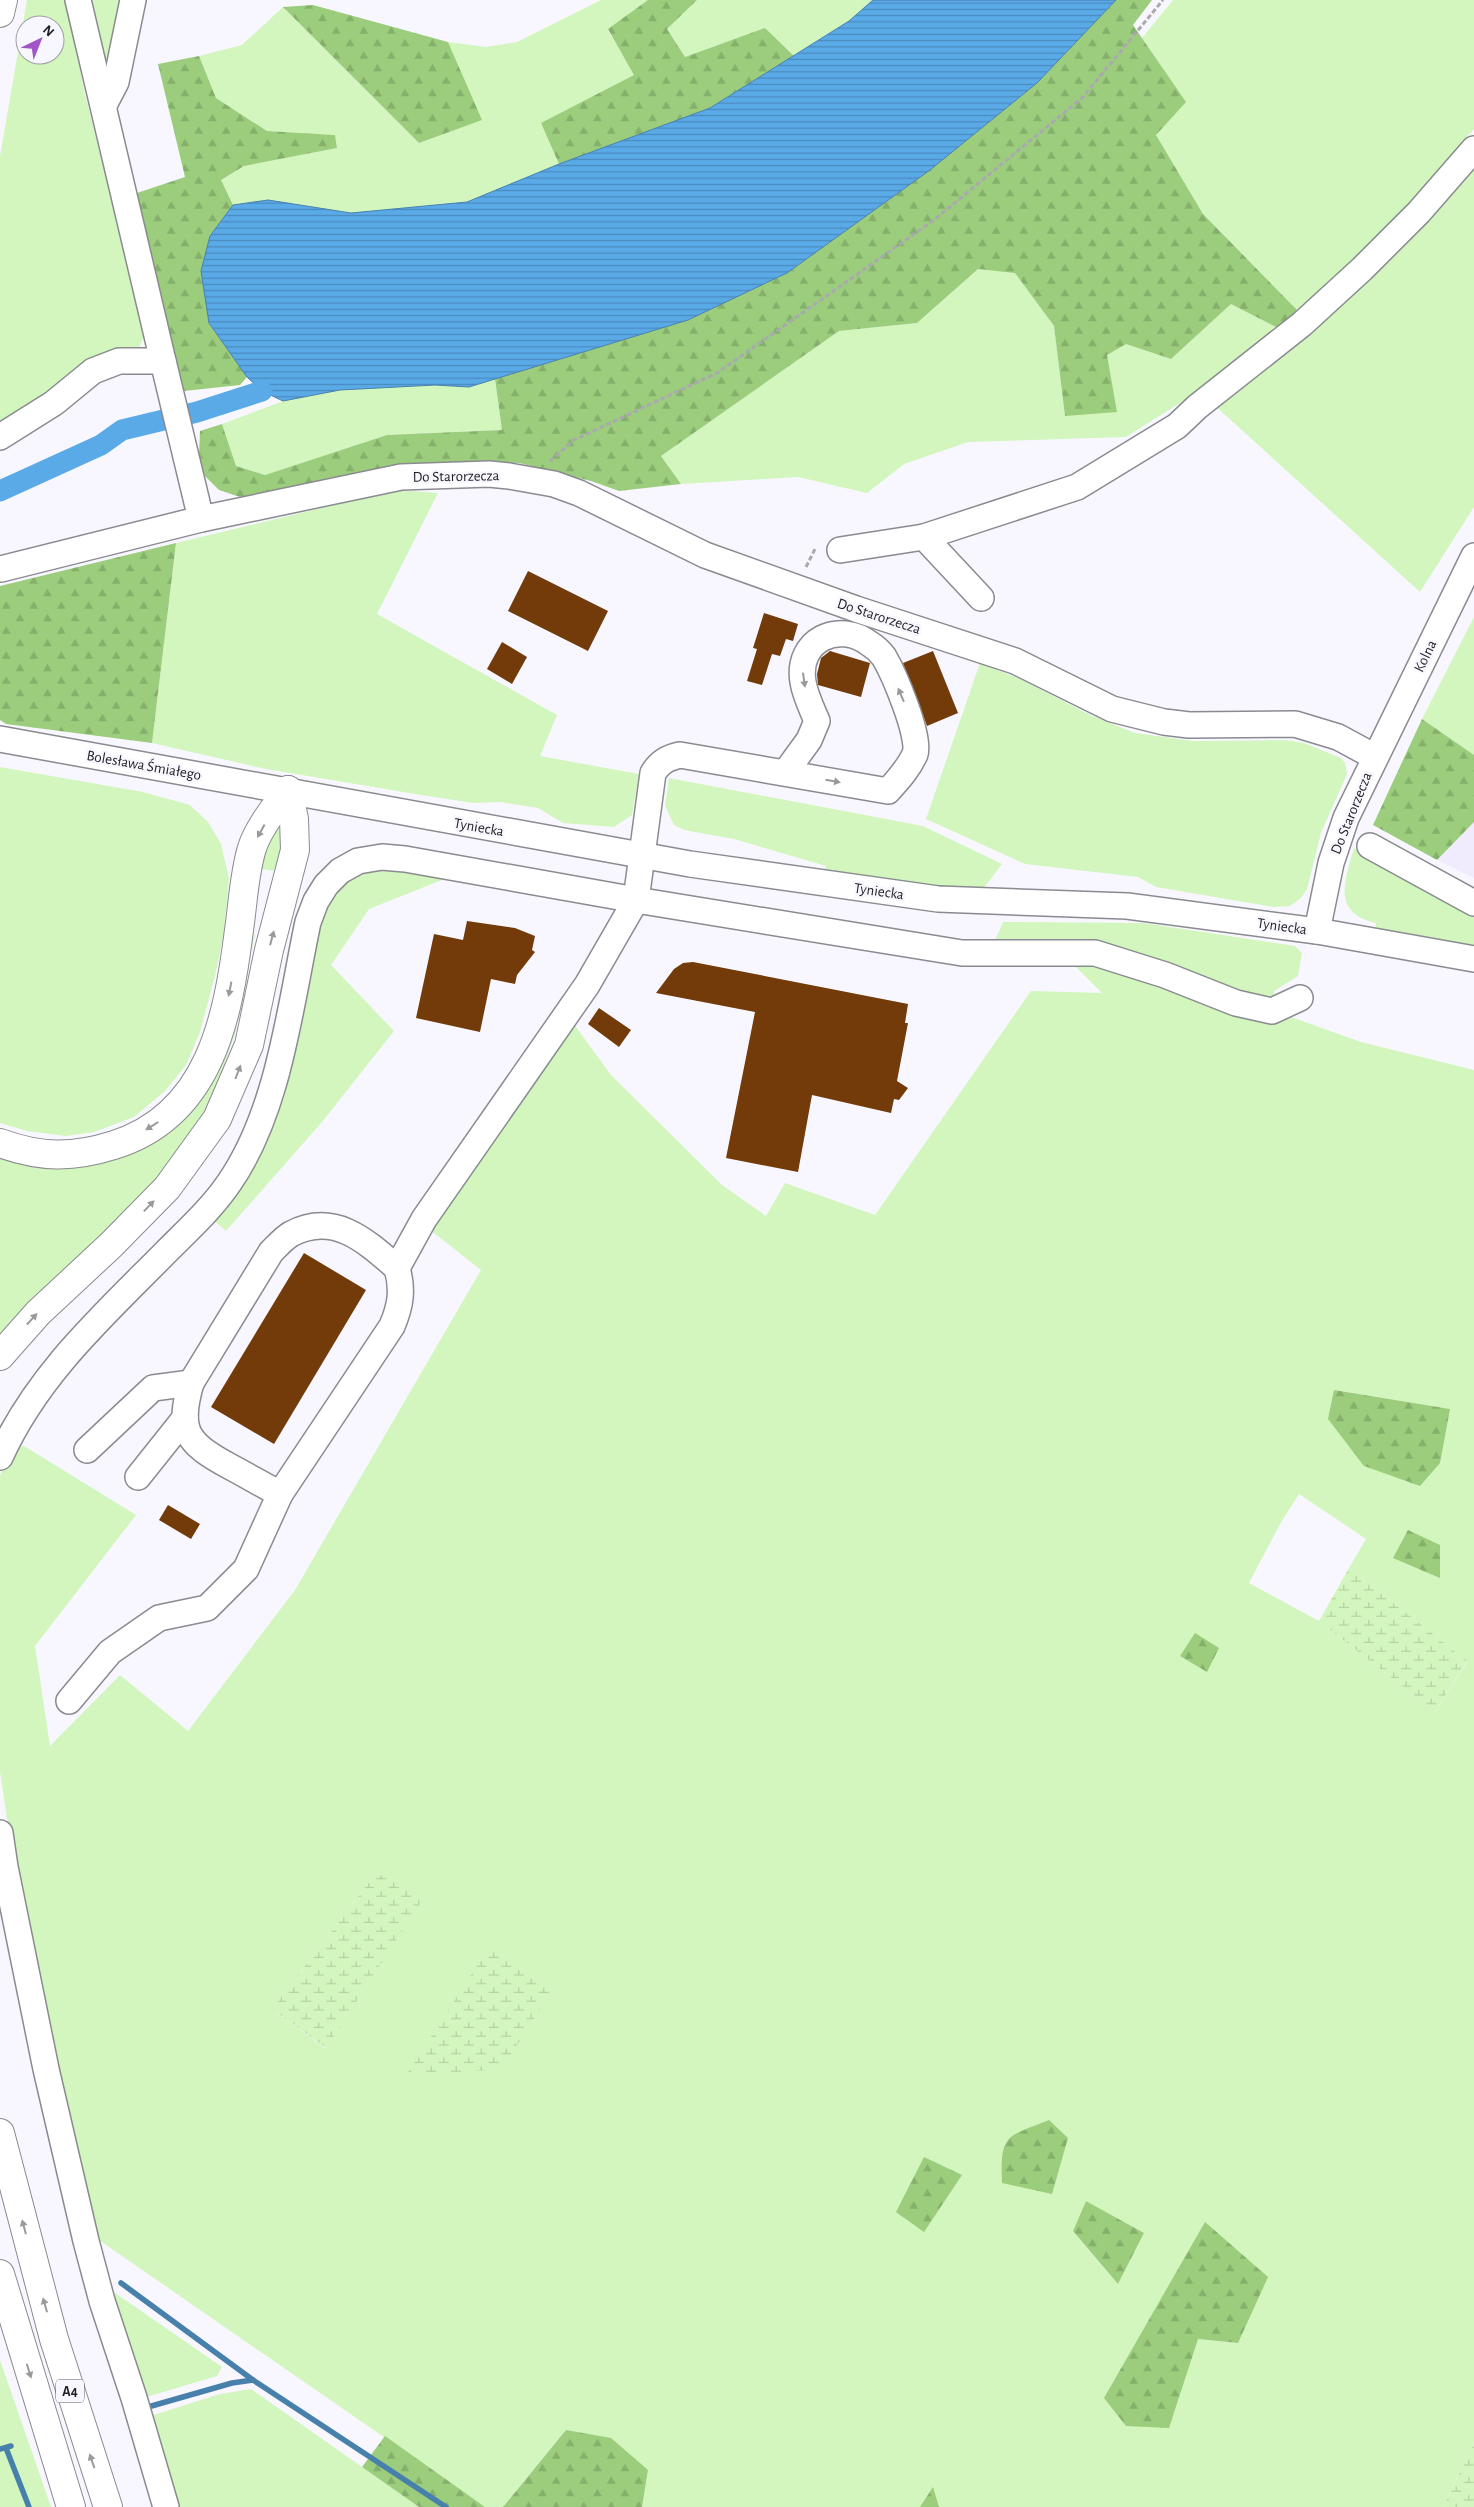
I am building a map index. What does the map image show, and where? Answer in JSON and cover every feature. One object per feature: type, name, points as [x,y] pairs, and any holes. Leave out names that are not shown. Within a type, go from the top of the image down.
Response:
[{"type":"highway","points":[[0,13],[2,0]]},
{"type":"highway","points":[[0,1143],[19,1150],[58,1156],[92,1152],[131,1140],[167,1116],[189,1094],[208,1064],[223,1024],[235,966],[247,870],[253,846],[288,790]]},
{"type":"highway","points":[[0,1356],[38,1314],[111,1245],[167,1188],[217,1120],[249,1045],[268,950],[295,850],[294,819],[288,790]]},
{"type":"highway","name":"A4","points":[[0,2133],[54,2339],[108,2507]]},
{"type":"highway","name":"A4","points":[[0,2274],[71,2507]]},
{"type":"street","points":[[78,0],[202,519]]},
{"type":"street","points":[[104,105],[116,82],[133,0]]},
{"type":"street","points":[[840,550],[924,537],[1076,487],[1177,426],[1197,407],[1302,324],[1362,269],[1419,212],[1474,149]]},
{"type":"street","points":[[0,436],[54,403],[92,371],[119,361],[163,361]]},
{"type":"street","name":"Do Starorzecza","points":[[1,569],[202,519],[401,477],[489,474],[529,479],[579,493],[705,554],[856,609],[1015,661],[1094,701],[1139,717],[1189,725],[1295,724],[1338,737],[1375,757],[1338,840],[1317,931]]},
{"type":"street","points":[[924,537],[981,598]]},
{"type":"street","name":"Kolna","points":[[1375,757],[1474,556]]},
{"type":"street","points":[[848,634],[856,609]]},
{"type":"street","points":[[397,1268],[424,1219],[588,985],[636,900],[653,773],[663,761],[680,755],[888,791],[902,775],[916,753],[913,728],[883,656],[869,643],[848,634],[828,634],[818,639],[807,653],[803,664],[803,682],[817,721],[808,740],[785,773]]},
{"type":"street","name":"Bolesława Śmiałego","points":[[0,739],[288,790]]},
{"type":"street","name":"Tyniecka","points":[[288,790],[642,855],[892,894],[938,899],[1126,906],[1317,931],[1474,959]]},
{"type":"street","name":"Do Starorzecza","points":[[1370,846],[1474,903]]},
{"type":"street","points":[[0,1456],[26,1406],[45,1380],[82,1337],[208,1208],[228,1184],[243,1161],[256,1138],[272,1086],[308,922],[316,901],[326,885],[340,872],[358,862],[382,857],[405,859],[636,900],[962,953],[1095,953],[1165,975],[1236,1004],[1272,1011],[1300,998]]},
{"type":"street","points":[[69,1701],[110,1652],[159,1618],[207,1608],[246,1569],[280,1494],[392,1326],[401,1298],[401,1284],[397,1268],[361,1237],[336,1227],[310,1227],[290,1235],[271,1252],[191,1383],[186,1402],[185,1418],[190,1435],[201,1450],[280,1494]]},
{"type":"street","points":[[87,1450],[153,1388],[191,1383]]},
{"type":"street","points":[[138,1477],[185,1418]]},
{"type":"street","points":[[0,1833],[46,2069],[86,2241],[102,2301],[134,2398],[166,2507]]},
{"type":"path","points":[[529,479],[574,440],[717,373],[934,220],[1083,97],[1163,0]]},
{"type":"path","points":[[805,570],[815,549]]},
{"type":"shaded area","points":[[1474,822],[1474,878],[1437,860]]},
{"type":"green space","points":[[27,0],[66,0],[84,90],[145,334],[138,350],[101,358],[65,377],[48,393],[0,424],[0,156],[16,65],[65,65],[65,15],[24,15]]},
{"type":"green space","points":[[88,0],[126,0],[108,74]]},
{"type":"green space","points":[[601,0],[648,0],[608,30],[635,75],[541,123],[559,164],[467,202],[351,213],[268,200],[233,205],[221,180],[244,166],[337,148],[335,135],[267,131],[216,98],[199,56],[242,45],[283,7],[419,143],[481,120],[448,42],[486,47],[517,42]]},
{"type":"green space","points":[[648,0],[697,0],[667,29],[685,57],[765,28],[794,56],[710,108],[559,164],[541,123],[634,75],[608,29]]},
{"type":"green space","points":[[697,0],[873,0],[849,21],[794,56],[765,28],[685,57],[667,29]]},
{"type":"green space","points":[[1116,0],[1152,0],[1133,25],[1186,102],[1156,135],[1203,214],[1297,310],[1278,328],[1231,304],[1171,359],[1126,344],[1107,355],[1117,412],[1065,416],[1054,326],[1015,273],[978,269],[917,323],[839,331],[661,456],[681,484],[619,491],[591,481],[519,463],[465,462],[398,470],[252,501],[219,490],[205,476],[199,456],[200,431],[222,424],[236,466],[265,475],[387,435],[502,430],[495,379],[688,320],[787,273],[930,170],[1037,83]]},
{"type":"green space","points":[[1173,0],[1474,0],[1474,129],[1355,263],[1297,310],[1203,214],[1156,135],[1185,101],[1142,38]]},
{"type":"green space","points":[[313,5],[448,42],[482,120],[419,143],[283,7]]},
{"type":"green space","points":[[199,56],[216,98],[267,131],[335,135],[337,148],[244,166],[221,180],[233,205],[210,236],[209,323],[247,377],[240,385],[184,391],[137,193],[185,177],[158,64]]},
{"type":"green space","points":[[1474,170],[1474,507],[1420,592],[1213,404],[1272,365],[1325,320],[1404,245]]},
{"type":"green space","points":[[978,269],[1015,272],[1054,326],[1065,416],[1107,354],[1126,344],[1171,359],[1231,304],[1278,328],[1202,389],[1126,437],[968,442],[904,464],[867,493],[798,477],[681,484],[661,456],[839,331],[917,323]]},
{"type":"green space","points":[[495,379],[502,430],[387,435],[265,475],[236,466],[222,424],[283,401],[340,390],[435,385],[469,387]]},
{"type":"green space","points":[[397,490],[438,493],[377,614],[557,715],[540,756],[639,774],[632,815],[614,827],[563,823],[538,808],[500,802],[473,803],[266,769],[152,743],[176,543]]},
{"type":"green space","points":[[176,543],[152,743],[6,724],[0,720],[0,586]]},
{"type":"green space","points":[[1474,617],[1474,755],[1422,719]]},
{"type":"green space","points":[[980,663],[1020,679],[1092,716],[1135,733],[1193,741],[1285,740],[1304,743],[1341,758],[1345,763],[1347,774],[1321,833],[1307,889],[1301,898],[1290,906],[1273,907],[1156,887],[1138,877],[1025,864],[926,819]]},
{"type":"green space","points":[[1422,719],[1474,755],[1474,822],[1437,860],[1373,825]]},
{"type":"green space","points":[[0,767],[143,792],[190,805],[208,822],[221,844],[229,878],[224,932],[215,976],[200,1032],[186,1065],[165,1091],[134,1117],[94,1132],[66,1136],[27,1131],[0,1123]]},
{"type":"green space","points":[[669,778],[923,826],[1002,864],[983,889],[910,883],[824,871],[826,866],[734,839],[684,830],[674,825],[665,806]]},
{"type":"green space","points":[[279,829],[282,833],[283,843],[275,871],[261,869],[268,840]]},
{"type":"green space","points":[[1354,848],[1474,912],[1474,946],[1376,929],[1376,923],[1352,912],[1347,903],[1345,883]]},
{"type":"green space","points":[[377,865],[462,872],[369,909],[331,965],[394,1031],[322,1122],[226,1231],[211,1218],[244,1174],[317,916],[344,877]]},
{"type":"green space","points":[[1003,922],[1143,923],[1295,946],[1302,953],[1298,976],[1274,991],[1277,1012],[1361,1042],[1474,1070],[1474,2443],[1443,2507],[642,2507],[648,2470],[566,2430],[503,2507],[485,2507],[96,2238],[90,2203],[42,1999],[12,1852],[0,1772],[0,1476],[8,1450],[24,1446],[136,1515],[35,1646],[50,1746],[120,1675],[188,1731],[295,1590],[481,1270],[429,1229],[573,1023],[611,1075],[722,1185],[766,1216],[785,1183],[875,1215],[1031,991],[1102,993],[1064,955],[993,945]],"holes":[[[1334,1390],[1449,1409],[1440,1463]],[[1299,1494],[1366,1539],[1349,1568],[1467,1662],[1435,1712],[1319,1621],[1249,1583],[1280,1524]],[[376,1873],[326,2048],[272,2009]],[[1086,2201],[1144,2233],[1118,2284],[1073,2231]],[[1205,2222],[1238,2343],[1198,2339],[1187,2368]]]},
{"type":"green space","points":[[255,933],[235,1034],[208,1109],[177,1155],[138,1202],[80,1254],[0,1336],[0,1152],[169,1129],[247,945]]},
{"type":"green space","points":[[1334,1390],[1450,1409],[1440,1463],[1420,1486],[1364,1466],[1328,1419]]},
{"type":"green space","points":[[1408,1530],[1440,1545],[1440,1578],[1393,1558]]},
{"type":"green space","points":[[1349,1568],[1467,1661],[1435,1712],[1319,1621]]},
{"type":"green space","points":[[1195,1633],[1219,1648],[1207,1672],[1180,1656]]},
{"type":"green space","points":[[376,1873],[425,1896],[326,2048],[272,2009]]},
{"type":"green space","points":[[492,1942],[552,1991],[501,2070],[407,2074]]},
{"type":"green space","points":[[1049,2120],[1068,2138],[1052,2194],[1002,2183],[1003,2154],[1009,2139],[1015,2134]]},
{"type":"green space","points":[[924,2157],[962,2175],[924,2232],[896,2212]]},
{"type":"green space","points":[[1086,2201],[1144,2233],[1118,2284],[1073,2231]]},
{"type":"green space","points":[[1205,2222],[1268,2277],[1238,2343],[1198,2339],[1169,2428],[1126,2426],[1104,2398]]},
{"type":"green space","points":[[108,2288],[222,2367],[217,2376],[143,2398]]},
{"type":"green space","points":[[0,2360],[51,2507],[0,2507]]},
{"type":"green space","points":[[251,2389],[419,2507],[179,2507],[147,2417],[220,2394]]},
{"type":"green space","points":[[566,2430],[611,2438],[648,2470],[642,2507],[503,2507]]},
{"type":"green space","points":[[385,2436],[485,2507],[419,2507],[362,2467]]},
{"type":"green space","points":[[1474,2443],[1474,2507],[1443,2507]]},
{"type":"green space","points":[[933,2487],[939,2507],[920,2507]]},
{"type":"water","points":[[873,0],[1116,0],[1037,83],[930,170],[787,273],[688,320],[469,387],[435,385],[340,390],[283,401],[262,391],[247,377],[209,323],[201,271],[210,236],[233,205],[268,200],[351,213],[467,202],[559,164],[710,108],[849,21]]},
{"type":"building","points":[[528,571],[608,611],[588,651],[508,611]]},
{"type":"building","points":[[764,613],[798,624],[793,641],[786,639],[780,656],[772,654],[762,685],[747,681],[757,649],[753,648]]},
{"type":"building","points":[[502,642],[527,657],[512,684],[487,669]]},
{"type":"building","points":[[830,651],[870,663],[861,697],[818,685],[817,674],[821,658]]},
{"type":"building","points":[[933,651],[958,713],[927,726],[903,663]]},
{"type":"building","points":[[467,921],[515,928],[535,936],[532,950],[535,952],[517,975],[515,984],[491,979],[480,1032],[416,1018],[434,934],[463,940]]},
{"type":"building","points":[[693,962],[908,1004],[905,1023],[908,1023],[897,1081],[908,1088],[899,1100],[894,1099],[891,1113],[812,1095],[798,1172],[726,1158],[755,1012],[656,993],[674,969],[683,963]]},
{"type":"building","points":[[599,1008],[631,1030],[619,1047],[588,1024]]},
{"type":"building","points":[[304,1253],[366,1290],[274,1444],[211,1407]]},
{"type":"building","points":[[168,1505],[200,1524],[191,1539],[159,1520]]},
{"type":"waterway","points":[[0,491],[101,445],[122,430],[197,412],[262,391]]},
{"type":"waterway","points":[[121,2283],[253,2380],[446,2507]]},
{"type":"waterway","points":[[148,2407],[232,2383],[253,2380]]},
{"type":"waterway","points":[[0,2449],[11,2446]]},
{"type":"waterway","points":[[6,2448],[29,2507]]}]
